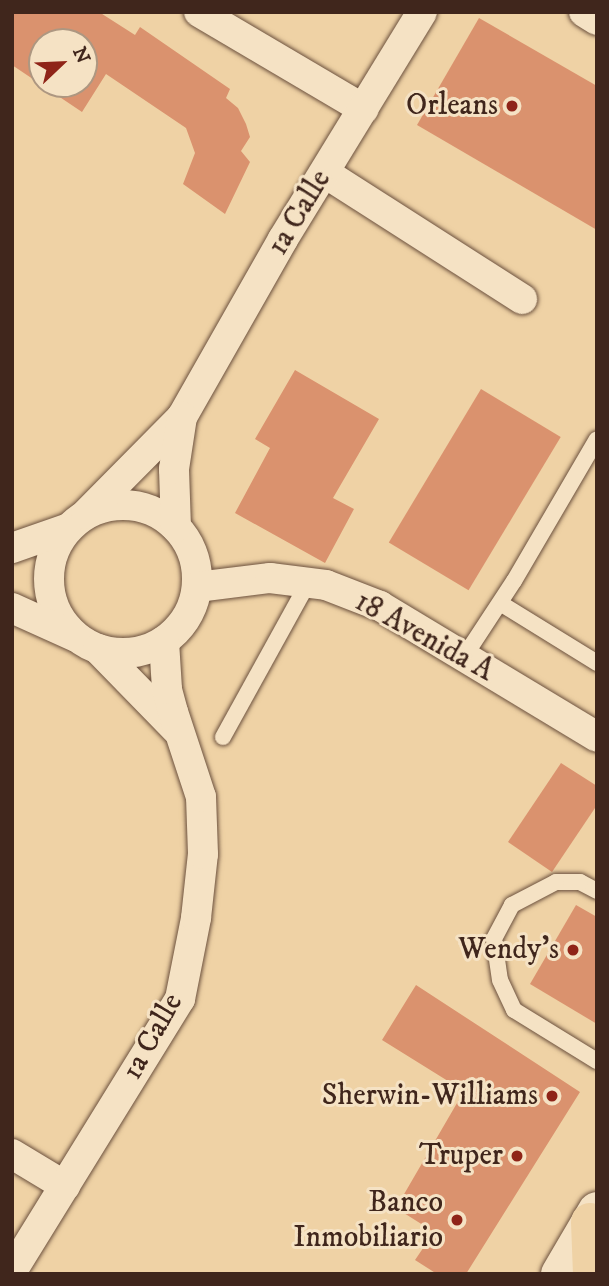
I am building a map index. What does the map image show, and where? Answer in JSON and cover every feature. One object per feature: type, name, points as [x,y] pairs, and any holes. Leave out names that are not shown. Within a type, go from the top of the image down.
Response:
[{"type":"main road","points":[[592,1274],[594,1216]]},
{"type":"street","points":[[199,12],[364,109]]},
{"type":"street","name":"1a Calle","points":[[76,522],[182,417],[422,12]]},
{"type":"street","points":[[584,12],[597,20]]},
{"type":"street","points":[[325,173],[522,299]]},
{"type":"street","name":"1a Calle","points":[[176,527],[174,470],[182,417]]},
{"type":"street","points":[[12,548],[76,522],[108,505],[133,504],[156,512],[176,527],[192,555],[197,587],[192,608],[180,627],[164,641],[144,651],[121,654],[88,644],[12,608]]},
{"type":"street","points":[[76,522],[54,550],[48,574],[51,598],[61,621],[88,644]]},
{"type":"street","name":"18 Avenida A","points":[[197,587],[270,578],[326,585],[380,606],[597,737]]},
{"type":"street","name":"1a Calle","points":[[12,1271],[180,999],[196,918],[203,853],[201,797],[167,689],[164,641]]},
{"type":"street","name":"1a Calle","points":[[88,644],[181,735]]},
{"type":"street","points":[[12,1154],[65,1186]]},
{"type":"street","points":[[559,1274],[594,1216]]},
{"type":"lane","points":[[464,657],[500,603],[597,439]]},
{"type":"lane","points":[[223,737],[308,583]]},
{"type":"lane","points":[[500,603],[597,663]]},
{"type":"lane","points":[[596,889],[580,882],[556,882],[512,905],[494,939],[500,980],[514,1010],[597,1061]]},
{"type":"building","points":[[12,12],[99,12],[135,35],[140,27],[230,89],[226,98],[238,108],[250,137],[241,151],[250,162],[225,214],[183,184],[195,153],[186,128],[106,74],[98,87],[98,28],[28,28],[28,76],[12,65]]},
{"type":"building","name":"Orleans","points":[[479,18],[597,86],[597,230],[417,125]]},
{"type":"building","points":[[61,98],[91,98],[82,112]]},
{"type":"building","points":[[295,370],[379,419],[333,498],[354,509],[325,563],[235,513],[270,448],[255,439]]},
{"type":"building","points":[[481,389],[561,437],[469,590],[389,542]]},
{"type":"building","points":[[561,763],[597,786],[597,805],[552,872],[508,842]]},
{"type":"building","name":"Wendy's","points":[[576,905],[597,917],[597,1024],[530,984]]},
{"type":"building","points":[[416,985],[580,1092],[466,1274],[437,1274],[415,1260],[434,1232],[396,1208],[464,1091],[382,1040]]},
{"type":"place","name":"Orleans","points":[[512,106]]},
{"type":"place","name":"Wendy's","points":[[573,950]]},
{"type":"place","name":"Sherwin-Williams","points":[[552,1096]]},
{"type":"place","name":"Truper","points":[[517,1156]]},
{"type":"place","name":"Banco Inmobiliario","points":[[457,1220]]}]
